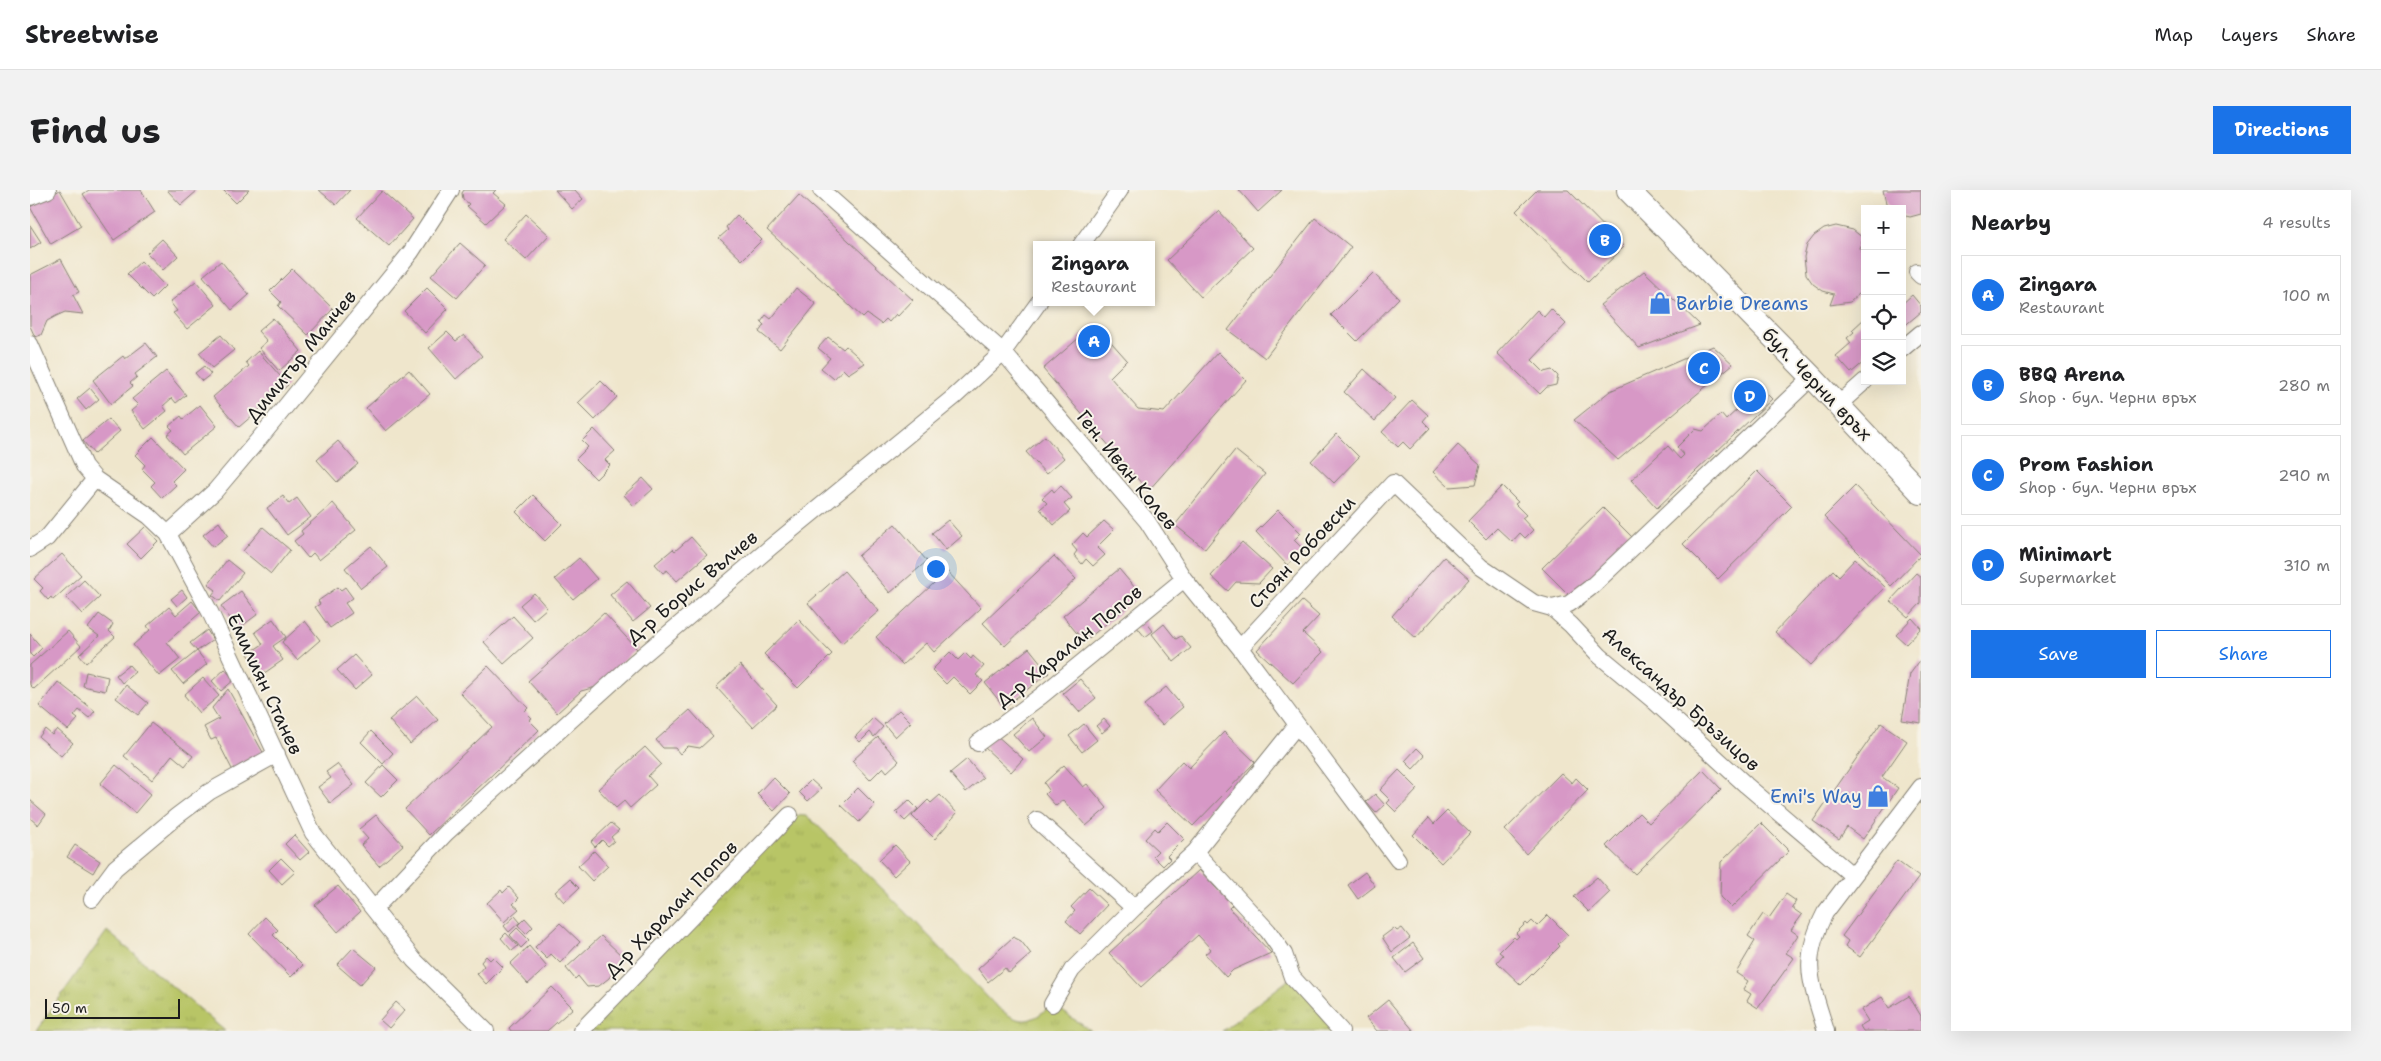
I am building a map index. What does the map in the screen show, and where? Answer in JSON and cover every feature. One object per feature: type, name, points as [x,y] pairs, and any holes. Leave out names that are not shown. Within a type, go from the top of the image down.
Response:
[{"type":"main road","name":"бул. Черни връх","points":[[1628,190],[1812,377],[1921,493]]},
{"type":"street","points":[[30,197],[48,190]]},
{"type":"street","name":"Димитър Манчев","points":[[168,534],[215,491],[264,433],[411,252],[451,190]]},
{"type":"street","name":"Ген. Иван Колев","points":[[821,190],[1003,352],[1147,521],[1184,579],[1240,648],[1296,726],[1398,860]]},
{"type":"street","points":[[1084,241],[1120,190]]},
{"type":"street","name":"Д-р Борис Вълчев","points":[[374,909],[446,833],[636,661],[772,546],[939,410],[1003,352],[1036,306]]},
{"type":"street","points":[[1906,346],[1921,333]]},
{"type":"street","name":"Емилиян Станев","points":[[30,344],[78,453],[95,479],[149,516],[168,534],[210,612],[313,833],[414,960],[486,1031]]},
{"type":"street","points":[[1552,608],[1568,604],[1590,588],[1812,377]]},
{"type":"street","points":[[1838,405],[1861,385]]},
{"type":"street","points":[[30,549],[47,538],[95,479]]},
{"type":"street","name":"Александър Бръзицов","points":[[1394,483],[1494,577],[1518,590],[1534,603],[1552,608],[1600,656],[1653,700],[1746,785],[1853,876]]},
{"type":"street","name":"Стоян Робовски","points":[[1240,648],[1394,483]]},
{"type":"street","name":"Д-р Харалан Попов","points":[[978,743],[1041,696],[1184,579]]},
{"type":"street","points":[[1052,1004],[1072,970],[1134,908],[1195,852],[1296,726]]},
{"type":"street","points":[[92,899],[115,868],[177,816],[209,792],[277,754]]},
{"type":"street","points":[[1826,1031],[1810,978],[1808,961],[1811,946],[1825,913],[1921,787]]},
{"type":"street","name":"Д-р Харалан Попов","points":[[580,1031],[790,815]]},
{"type":"street","points":[[1037,820],[1134,908]]},
{"type":"street","points":[[1195,852],[1268,931],[1284,954],[1292,977],[1341,1031]]},
{"type":"green space","points":[[790,815],[806,816],[813,821],[903,909],[1002,1011],[1016,1019],[1023,1020],[1036,1017],[1052,1004],[1091,1031],[581,1031]]},
{"type":"green space","points":[[107,931],[225,1031],[36,1031]]},
{"type":"green space","points":[[1292,977],[1341,1031],[1222,1031]]},
{"type":"building","points":[[60,190],[81,226],[51,244],[30,207]]},
{"type":"building","points":[[89,190],[141,190],[155,212],[114,240],[83,194]]},
{"type":"building","points":[[167,190],[198,190],[181,205]]},
{"type":"building","points":[[223,190],[249,190],[236,203]]},
{"type":"building","points":[[319,190],[350,190],[336,205]]},
{"type":"building","points":[[464,190],[496,190],[493,193],[506,204],[486,223],[467,206],[469,204],[463,199],[462,193]]},
{"type":"building","points":[[555,190],[575,190],[583,199],[572,209]]},
{"type":"building","points":[[1239,190],[1282,190],[1258,212]]},
{"type":"building","points":[[1537,190],[1568,190],[1624,247],[1588,282],[1516,211]]},
{"type":"building","points":[[1883,190],[1921,190],[1921,214],[1910,217],[1906,216],[1906,205],[1888,205]]},
{"type":"building","points":[[382,191],[413,219],[389,246],[357,218]]},
{"type":"building","points":[[799,195],[913,300],[898,316],[896,314],[889,322],[886,319],[881,324],[867,314],[863,318],[767,230]]},
{"type":"building","points":[[1219,211],[1253,248],[1201,297],[1167,260]]},
{"type":"building","points":[[526,214],[549,235],[526,260],[503,239]]},
{"type":"building","points":[[737,215],[762,240],[742,260],[719,238],[728,230],[726,227]]},
{"type":"building","points":[[1315,218],[1351,247],[1265,358],[1228,330]]},
{"type":"building","points":[[30,225],[41,242],[30,249]]},
{"type":"building","points":[[1836,226],[1853,230],[1861,236],[1859,248],[1861,251],[1861,291],[1850,302],[1830,305],[1834,294],[1823,291],[1813,284],[1806,274],[1804,257],[1807,245],[1814,236],[1824,229]]},
{"type":"building","points":[[162,239],[178,256],[163,270],[147,253]]},
{"type":"building","points":[[460,243],[485,265],[457,298],[431,276]]},
{"type":"building","points":[[61,259],[79,292],[73,295],[83,314],[65,312],[56,316],[47,321],[41,335],[35,337],[30,326],[30,275]]},
{"type":"building","points":[[141,261],[165,286],[152,299],[127,274]]},
{"type":"building","points":[[221,261],[249,295],[232,310],[203,276]]},
{"type":"building","points":[[292,269],[333,309],[308,335],[278,306],[281,302],[270,291]]},
{"type":"building","points":[[1644,271],[1700,325],[1639,348],[1600,305]]},
{"type":"building","points":[[1373,273],[1399,298],[1357,341],[1331,315]]},
{"type":"building","points":[[196,281],[216,305],[187,329],[173,313],[177,311],[170,302]]},
{"type":"building","points":[[427,288],[448,309],[425,333],[404,311]]},
{"type":"building","points":[[796,288],[816,304],[780,349],[759,332],[764,325],[761,322],[766,315],[771,319]]},
{"type":"building","points":[[1912,295],[1921,306],[1921,312],[1906,325],[1906,300]]},
{"type":"building","points":[[1551,309],[1566,324],[1532,360],[1544,372],[1552,370],[1558,376],[1556,385],[1547,387],[1540,394],[1497,353],[1537,310],[1544,317]]},
{"type":"building","points":[[273,318],[301,351],[279,371],[259,348],[267,341],[258,331]]},
{"type":"building","points":[[1861,322],[1861,364],[1851,373],[1836,356],[1851,343],[1847,338],[1854,332],[1852,330]]},
{"type":"building","points":[[1095,324],[1127,360],[1110,377],[1138,409],[1164,412],[1218,352],[1246,380],[1148,491],[1043,369]]},
{"type":"building","points":[[447,332],[456,341],[464,335],[482,356],[456,379],[429,348]]},
{"type":"building","points":[[221,335],[234,350],[212,368],[199,353]]},
{"type":"building","points":[[828,337],[843,349],[846,346],[865,363],[848,374],[843,369],[834,379],[821,368],[830,358],[818,348]]},
{"type":"building","points":[[146,343],[157,357],[135,374],[137,377],[130,383],[133,386],[111,404],[93,380],[123,356],[125,359]]},
{"type":"building","points":[[1713,346],[1733,364],[1618,460],[1574,420],[1610,391]]},
{"type":"building","points":[[258,351],[288,385],[239,427],[213,397],[249,366],[246,362]]},
{"type":"building","points":[[204,366],[211,374],[202,381],[195,373]]},
{"type":"building","points":[[1364,369],[1395,398],[1375,421],[1344,392]]},
{"type":"building","points":[[409,370],[430,394],[386,431],[366,408]]},
{"type":"building","points":[[166,371],[186,395],[176,403],[172,398],[163,406],[167,411],[145,429],[131,411],[138,405],[132,399]]},
{"type":"building","points":[[601,381],[617,397],[595,420],[578,403]]},
{"type":"building","points":[[1754,381],[1772,399],[1657,508],[1631,480],[1668,446],[1680,459],[1684,455],[1677,447],[1695,429],[1703,431],[1721,414],[1726,420],[1741,406],[1735,399]]},
{"type":"building","points":[[90,388],[99,399],[86,410],[77,399]]},
{"type":"building","points":[[1412,400],[1428,415],[1423,421],[1430,428],[1410,449],[1403,442],[1398,447],[1382,432]]},
{"type":"building","points":[[200,405],[217,426],[183,454],[167,435],[173,430],[169,426],[181,416],[183,419]]},
{"type":"building","points":[[109,419],[120,431],[94,454],[83,441]]},
{"type":"building","points":[[594,429],[615,451],[605,460],[610,465],[596,479],[576,459],[588,447],[582,441]]},
{"type":"building","points":[[1336,434],[1359,457],[1334,483],[1311,461]]},
{"type":"building","points":[[1045,436],[1064,458],[1046,474],[1026,452]]},
{"type":"building","points":[[153,437],[184,469],[172,481],[176,485],[162,498],[151,486],[155,482],[142,469],[145,465],[135,455]]},
{"type":"building","points":[[338,441],[358,464],[337,482],[317,460]]},
{"type":"building","points":[[1458,445],[1480,465],[1475,485],[1449,487],[1433,472]]},
{"type":"building","points":[[1235,450],[1265,474],[1205,549],[1175,525]]},
{"type":"building","points":[[1757,471],[1792,506],[1718,579],[1683,544]]},
{"type":"building","points":[[643,478],[653,489],[634,506],[624,495]]},
{"type":"building","points":[[1061,486],[1072,498],[1064,504],[1070,511],[1054,525],[1040,509],[1047,503],[1042,498],[1052,489],[1054,492]]},
{"type":"building","points":[[1502,486],[1518,502],[1515,504],[1526,515],[1522,518],[1533,530],[1525,538],[1520,533],[1512,542],[1497,528],[1486,539],[1468,521]]},
{"type":"building","points":[[1855,486],[1921,555],[1891,586],[1824,517]]},
{"type":"building","points":[[533,495],[562,524],[545,541],[516,512]]},
{"type":"building","points":[[283,496],[289,504],[297,498],[311,517],[287,535],[267,508]]},
{"type":"building","points":[[333,503],[356,530],[319,560],[313,553],[308,558],[294,541],[303,534],[301,531]]},
{"type":"building","points":[[1603,508],[1632,537],[1572,598],[1542,568]]},
{"type":"building","points":[[1278,510],[1301,533],[1294,540],[1304,550],[1287,565],[1256,532]]},
{"type":"building","points":[[948,520],[962,536],[946,550],[932,533]]},
{"type":"building","points":[[1104,521],[1114,530],[1097,547],[1105,555],[1093,566],[1086,559],[1082,564],[1074,555],[1077,551],[1072,545],[1083,533],[1087,537]]},
{"type":"building","points":[[219,522],[228,535],[213,547],[203,535]]},
{"type":"building","points":[[895,524],[927,561],[890,593],[858,556]]},
{"type":"building","points":[[145,527],[158,541],[141,558],[127,544]]},
{"type":"building","points":[[263,527],[290,550],[271,574],[243,551]]},
{"type":"building","points":[[691,537],[707,555],[677,581],[667,570],[663,573],[655,564],[673,549],[675,551]]},
{"type":"building","points":[[1242,542],[1272,569],[1259,583],[1236,582],[1228,591],[1211,576]]},
{"type":"building","points":[[371,546],[388,567],[361,588],[345,568]]},
{"type":"building","points":[[62,554],[81,575],[53,600],[51,597],[48,600],[40,591],[43,588],[34,579]]},
{"type":"building","points":[[1054,556],[1076,579],[1005,646],[983,623]]},
{"type":"building","points":[[1444,557],[1469,579],[1416,638],[1392,616]]},
{"type":"building","points":[[579,558],[597,579],[573,599],[555,579]]},
{"type":"building","points":[[1855,559],[1885,587],[1811,665],[1775,632],[1833,570],[1839,576]]},
{"type":"building","points":[[227,560],[243,573],[220,601],[212,595],[216,590],[208,584]]},
{"type":"building","points":[[1119,569],[1141,595],[1084,642],[1063,616]]},
{"type":"building","points":[[844,571],[879,611],[842,643],[808,603]]},
{"type":"building","points":[[947,571],[981,608],[934,652],[926,643],[902,665],[876,637]]},
{"type":"building","points":[[1916,573],[1921,577],[1921,603],[1908,617],[1890,601]]},
{"type":"building","points":[[84,580],[100,597],[82,614],[66,597]]},
{"type":"building","points":[[627,581],[650,608],[633,622],[610,595]]},
{"type":"building","points":[[338,587],[341,590],[345,587],[353,598],[345,603],[352,613],[330,628],[315,607],[320,604],[318,601]]},
{"type":"building","points":[[182,590],[187,597],[177,606],[171,599]]},
{"type":"building","points":[[241,591],[258,614],[238,629],[221,606]]},
{"type":"building","points":[[534,593],[547,608],[533,620],[520,605]]},
{"type":"building","points":[[192,601],[201,612],[167,642],[180,659],[159,676],[133,645],[150,630],[147,626],[169,607],[176,615]]},
{"type":"building","points":[[1302,601],[1319,616],[1303,633],[1323,652],[1293,683],[1257,650]]},
{"type":"building","points":[[604,613],[637,649],[596,687],[581,691],[557,713],[528,681]]},
{"type":"building","points":[[99,614],[113,624],[109,631],[115,637],[86,663],[79,655],[99,636],[88,628]]},
{"type":"building","points":[[513,616],[533,638],[504,664],[484,642]]},
{"type":"building","points":[[1912,618],[1921,628],[1906,644],[1896,635]]},
{"type":"building","points":[[273,619],[286,637],[273,646],[283,660],[263,674],[248,654],[263,644],[255,632]]},
{"type":"building","points":[[1144,619],[1153,631],[1145,637],[1136,626]]},
{"type":"building","points":[[799,620],[832,654],[798,688],[764,654]]},
{"type":"building","points":[[305,621],[320,640],[297,660],[282,642]]},
{"type":"building","points":[[1164,624],[1176,639],[1181,636],[1191,648],[1174,662],[1152,634]]},
{"type":"building","points":[[207,630],[213,640],[197,651],[190,643]]},
{"type":"building","points":[[68,631],[81,646],[34,689],[30,685],[30,665]]},
{"type":"building","points":[[30,634],[42,648],[33,657],[30,654]]},
{"type":"building","points":[[1029,648],[1049,673],[1004,707],[985,683]]},
{"type":"building","points":[[197,651],[207,664],[183,684],[172,671]]},
{"type":"building","points":[[950,652],[958,660],[965,653],[971,659],[973,656],[984,666],[976,675],[983,681],[970,694],[953,677],[946,684],[932,670]]},
{"type":"building","points":[[354,655],[372,675],[355,690],[337,670]]},
{"type":"building","points":[[1921,659],[1921,723],[1902,720],[1910,674]]},
{"type":"building","points":[[129,665],[135,672],[122,683],[116,675]]},
{"type":"building","points":[[740,665],[777,705],[753,727],[716,687]]},
{"type":"building","points":[[488,666],[528,708],[525,711],[532,718],[529,720],[539,730],[429,835],[405,809],[492,727],[460,693]]},
{"type":"building","points":[[225,669],[234,680],[221,691],[212,681]]},
{"type":"building","points":[[86,672],[108,677],[105,691],[83,686]]},
{"type":"building","points":[[203,678],[219,696],[199,713],[184,695]]},
{"type":"building","points":[[1080,679],[1096,698],[1079,712],[1063,693]]},
{"type":"building","points":[[58,682],[95,711],[89,718],[79,710],[74,716],[78,719],[68,730],[39,706]]},
{"type":"building","points":[[126,685],[148,703],[138,715],[116,698]]},
{"type":"building","points":[[1166,687],[1183,707],[1162,725],[1144,705]]},
{"type":"building","points":[[228,689],[265,756],[234,773],[216,738],[211,740],[204,727],[219,719],[212,708]]},
{"type":"building","points":[[417,696],[438,720],[410,744],[389,720]]},
{"type":"building","points":[[690,710],[713,736],[700,748],[688,746],[680,754],[675,748],[663,748],[656,740]]},
{"type":"building","points":[[899,710],[911,722],[895,737],[884,724]]},
{"type":"building","points":[[873,718],[883,727],[874,737],[870,732],[860,742],[855,737]]},
{"type":"building","points":[[1032,718],[1047,737],[1029,752],[1013,734]]},
{"type":"building","points":[[1104,719],[1110,726],[1102,733],[1096,726]]},
{"type":"building","points":[[151,723],[193,756],[185,766],[172,755],[152,780],[124,756]]},
{"type":"building","points":[[1881,723],[1907,741],[1882,777],[1898,788],[1863,839],[1847,827],[1839,839],[1813,821]]},
{"type":"building","points":[[1084,724],[1097,740],[1082,752],[1069,736]]},
{"type":"building","points":[[45,729],[52,735],[57,729],[73,743],[61,756],[39,737]]},
{"type":"building","points":[[371,731],[393,753],[383,764],[361,742]]},
{"type":"building","points":[[1224,732],[1255,762],[1193,826],[1155,790],[1182,761],[1189,768]]},
{"type":"building","points":[[995,734],[1023,759],[1011,772],[984,747]]},
{"type":"building","points":[[878,737],[899,761],[887,772],[883,767],[870,780],[852,761]]},
{"type":"building","points":[[645,747],[661,764],[648,776],[656,785],[630,808],[624,801],[616,808],[598,789]]},
{"type":"building","points":[[1417,748],[1425,756],[1413,769],[1405,761]]},
{"type":"building","points":[[967,759],[983,778],[966,792],[950,773]]},
{"type":"building","points":[[337,764],[354,785],[330,803],[318,787],[331,778],[326,772]]},
{"type":"building","points":[[116,765],[151,794],[135,813],[100,784]]},
{"type":"building","points":[[383,765],[398,780],[381,797],[366,783]]},
{"type":"building","points":[[1064,765],[1083,787],[1087,784],[1107,808],[1086,826],[1063,800],[1056,806],[1045,794],[1049,790],[1044,783]]},
{"type":"building","points":[[1399,770],[1418,789],[1396,812],[1387,803],[1390,800],[1380,790]]},
{"type":"building","points":[[1703,770],[1721,789],[1635,874],[1606,846],[1639,813],[1649,823]]},
{"type":"building","points":[[1561,773],[1572,783],[1576,778],[1588,790],[1526,854],[1505,830]]},
{"type":"building","points":[[773,777],[790,794],[774,811],[757,794]]},
{"type":"building","points":[[811,780],[821,789],[808,801],[799,792]]},
{"type":"building","points":[[858,788],[875,805],[859,822],[841,805]]},
{"type":"building","points":[[1375,794],[1385,805],[1376,813],[1366,802]]},
{"type":"building","points":[[940,795],[957,813],[935,839],[912,816],[928,800],[931,803]]},
{"type":"building","points":[[30,800],[46,814],[38,825],[30,818]]},
{"type":"building","points":[[909,800],[918,809],[905,821],[896,812]]},
{"type":"building","points":[[1447,811],[1470,833],[1441,863],[1413,835],[1429,818],[1434,824]]},
{"type":"building","points":[[376,815],[403,845],[379,866],[361,845],[368,839],[359,829]]},
{"type":"building","points":[[1167,822],[1184,839],[1167,856],[1170,859],[1163,866],[1153,856],[1158,851],[1145,839],[1155,828],[1158,831]]},
{"type":"building","points":[[611,823],[619,830],[611,837],[614,841],[608,846],[602,840],[595,847],[591,842]]},
{"type":"building","points":[[1761,823],[1789,851],[1731,908],[1720,897],[1721,862]]},
{"type":"building","points":[[294,835],[309,852],[300,860],[285,844]]},
{"type":"building","points":[[75,845],[100,861],[93,873],[67,857]]},
{"type":"building","points":[[895,845],[910,861],[894,876],[879,860]]},
{"type":"building","points":[[594,851],[608,866],[592,881],[578,866]]},
{"type":"building","points":[[281,858],[295,872],[282,884],[269,870]]},
{"type":"building","points":[[1897,861],[1919,877],[1860,957],[1845,946],[1848,941],[1842,936]]},
{"type":"building","points":[[1199,870],[1232,905],[1229,908],[1271,953],[1233,970],[1226,977],[1205,954],[1211,949],[1198,935],[1141,987],[1109,953]]},
{"type":"building","points":[[1365,872],[1375,886],[1358,899],[1348,885]]},
{"type":"building","points":[[1597,877],[1610,892],[1589,912],[1574,897]]},
{"type":"building","points":[[570,879],[579,888],[564,902],[555,892]]},
{"type":"building","points":[[338,886],[360,912],[338,932],[315,905]]},
{"type":"building","points":[[509,887],[519,898],[513,904],[519,909],[504,922],[487,903],[501,890],[503,893]]},
{"type":"building","points":[[1089,888],[1107,905],[1080,934],[1066,921],[1075,911],[1071,907]]},
{"type":"building","points":[[1786,894],[1796,901],[1792,908],[1802,915],[1791,930],[1798,935],[1786,953],[1794,958],[1758,1008],[1747,1001],[1751,994],[1743,989],[1748,981],[1736,973],[1755,941],[1748,936],[1763,914],[1769,918]]},
{"type":"building","points":[[1548,915],[1568,935],[1558,944],[1560,946],[1521,985],[1497,962],[1503,955],[1499,952],[1514,937],[1516,939],[1519,936],[1516,933],[1526,923],[1528,925],[1532,921],[1537,926]]},
{"type":"building","points":[[515,916],[520,922],[509,932],[504,926]]},
{"type":"building","points":[[265,917],[278,930],[273,935],[303,965],[291,977],[249,934]]},
{"type":"building","points":[[525,918],[533,927],[526,934],[518,925]]},
{"type":"building","points":[[560,923],[580,942],[560,963],[551,954],[547,959],[535,947]]},
{"type":"building","points":[[517,928],[529,940],[521,948],[510,935]]},
{"type":"building","points":[[1394,928],[1397,931],[1402,928],[1410,938],[1392,952],[1382,937]]},
{"type":"building","points":[[506,933],[518,946],[512,951],[501,938]]},
{"type":"building","points":[[601,936],[623,957],[609,978],[599,986],[587,987],[578,976],[575,979],[566,968]]},
{"type":"building","points":[[1013,937],[1021,941],[1031,954],[1009,973],[1005,968],[988,982],[978,969]]},
{"type":"building","points":[[1413,943],[1424,958],[1405,972],[1394,958]]},
{"type":"building","points":[[529,946],[547,967],[528,984],[510,964]]},
{"type":"building","points":[[353,948],[376,967],[360,985],[337,965]]},
{"type":"building","points":[[486,956],[490,960],[493,957],[503,967],[486,984],[477,974],[484,966],[481,962]]},
{"type":"building","points":[[552,987],[573,1008],[547,1031],[511,1031],[509,1028]]},
{"type":"building","points":[[1909,996],[1921,1016],[1921,1031],[1863,1031],[1860,1026],[1868,1021],[1861,1010],[1882,997],[1889,1008]]},
{"type":"building","points":[[1388,1000],[1414,1031],[1377,1031],[1366,1018]]},
{"type":"building","points":[[396,1002],[405,1010],[389,1028],[380,1020]]},
{"type":"place","name":"BBQ Arena","points":[[1605,240]]},
{"type":"place","name":"Barbie Dreams","points":[[1660,303]]},
{"type":"place","name":"Zingara","points":[[1094,341]]},
{"type":"place","name":"Prom Fashion","points":[[1704,368]]},
{"type":"place","name":"Minimart","points":[[1750,396]]},
{"type":"place","name":"Emi's Way","points":[[1878,796]]}]
